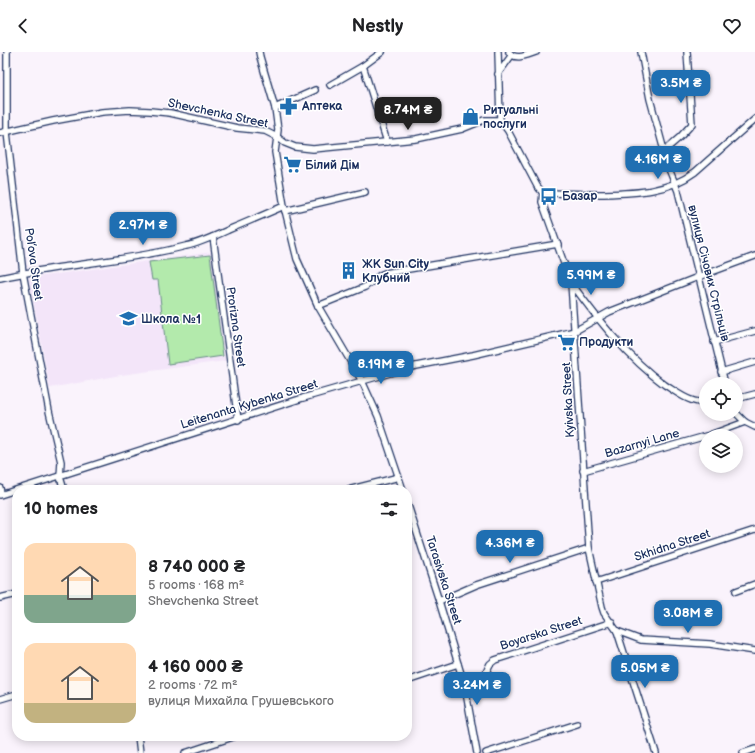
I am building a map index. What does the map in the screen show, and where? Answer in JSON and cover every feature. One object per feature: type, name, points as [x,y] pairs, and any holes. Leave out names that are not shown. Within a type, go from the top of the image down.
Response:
[{"type":"street","name":"Pol’ova Street","points":[[7,52],[7,132],[23,272],[49,411],[61,462],[60,477],[62,485]]},
{"type":"street","points":[[259,52],[275,108],[278,130],[275,152],[285,208],[297,259],[318,306],[362,381],[378,416],[401,485]]},
{"type":"street","points":[[330,85],[363,66],[382,52]]},
{"type":"street","points":[[498,52],[500,120]]},
{"type":"street","points":[[498,74],[510,54],[515,58],[536,52]]},
{"type":"street","name":"вулиця Січових Стрільців","points":[[641,52],[650,99],[669,169],[675,184],[723,377]]},
{"type":"street","points":[[664,151],[692,124],[687,52]]},
{"type":"street","points":[[363,66],[387,142]]},
{"type":"street","points":[[275,108],[315,90]]},
{"type":"street","name":"Shevchenka Street","points":[[0,133],[102,112],[130,110],[170,113],[237,128],[265,131],[285,143],[313,149],[416,139],[462,129],[484,120],[500,120]]},
{"type":"street","points":[[543,192],[575,194],[630,193],[653,191],[675,184],[686,179],[695,172],[755,119]]},
{"type":"street","name":"Kyivska Street","points":[[500,120],[508,131],[537,186],[543,192],[542,202],[571,283],[588,548],[602,608],[617,631],[656,753]]},
{"type":"street","points":[[0,278],[23,272],[153,254],[188,246],[285,208],[365,192]]},
{"type":"street","name":"Prorizna Street","points":[[212,237],[238,420]]},
{"type":"street","points":[[318,306],[365,286],[385,273],[558,244]]},
{"type":"street","name":"Leitenanta Kybenka Street","points":[[28,485],[60,477],[141,449],[238,420],[303,398],[411,367],[473,355],[574,331],[597,318],[698,277],[755,256]]},
{"type":"street","points":[[571,283],[618,343],[654,376],[671,389],[690,400],[699,402]]},
{"type":"street","points":[[714,342],[755,331]]},
{"type":"street","points":[[721,372],[755,362]]},
{"type":"street","points":[[743,397],[755,394]]},
{"type":"street","points":[[745,422],[755,427]]},
{"type":"street","name":"Bazarnyi Lane","points":[[726,429],[745,422]]},
{"type":"street","name":"Bazarnyi Lane","points":[[583,471],[699,438]]},
{"type":"street","points":[[368,485],[399,477]]},
{"type":"street","name":"Leitenanta Kybenka Street","points":[[0,492],[12,489]]},
{"type":"street","name":"Tarasivska Street","points":[[412,517],[465,687],[477,753]]},
{"type":"street","name":"Skhidna Street","points":[[596,582],[755,530]]},
{"type":"street","points":[[439,601],[476,585],[588,548]]},
{"type":"street","points":[[736,591],[755,584]]},
{"type":"street","points":[[0,598],[12,595]]},
{"type":"street","name":"Boyarska Street","points":[[465,687],[482,681],[490,664],[495,660],[612,622]]},
{"type":"street","points":[[617,631],[641,640],[733,646],[755,651]]},
{"type":"street","points":[[412,679],[458,664]]},
{"type":"street","points":[[0,698],[12,695]]},
{"type":"street","points":[[486,753],[577,724]]},
{"type":"street","points":[[139,741],[140,753]]},
{"type":"street","points":[[185,753],[221,741]]},
{"type":"street","points":[[743,753],[755,749]]},
{"type":"shaded area","name":"Школа №1","points":[[212,252],[225,361],[121,375],[50,388],[29,278]]},
{"type":"green space","points":[[210,255],[223,356],[168,364],[158,280],[152,280],[149,262]]},
{"type":"place","name":"Аптека","points":[[289,106]]},
{"type":"place","name":"Ритуальні послуги","points":[[470,117]]},
{"type":"place","name":"Білий Дім","points":[[292,165]]},
{"type":"place","name":"Базар","points":[[549,196]]},
{"type":"place","name":"ЖК Sun City Клубний","points":[[349,271]]},
{"type":"place","name":"Школа №1","points":[[128,319]]},
{"type":"place","name":"Продукти","points":[[566,342]]}]
